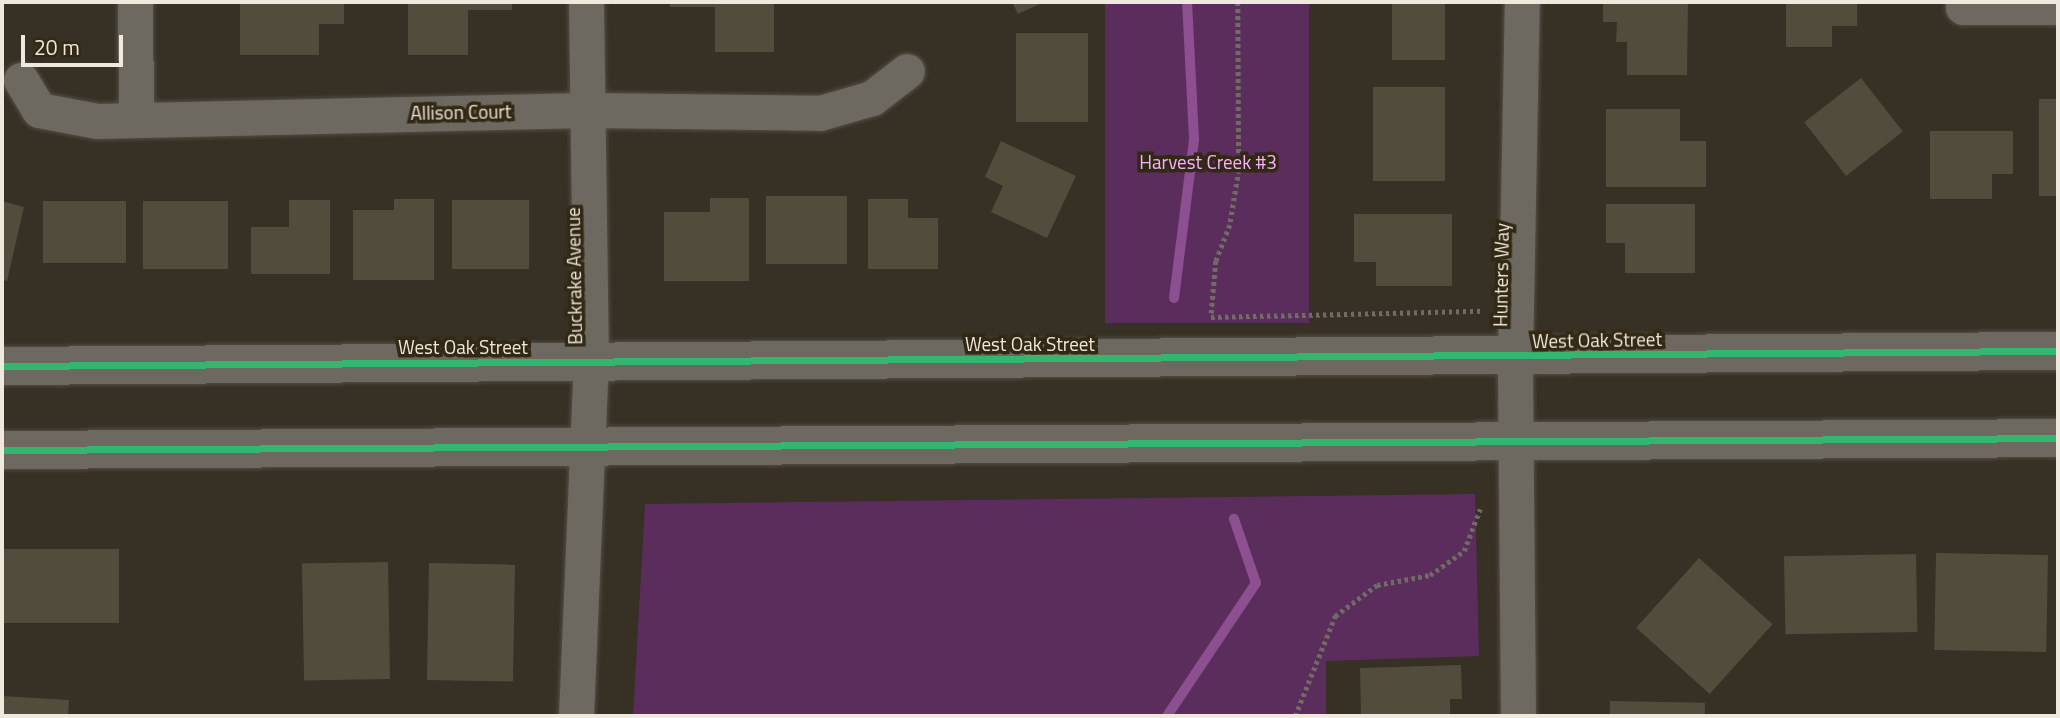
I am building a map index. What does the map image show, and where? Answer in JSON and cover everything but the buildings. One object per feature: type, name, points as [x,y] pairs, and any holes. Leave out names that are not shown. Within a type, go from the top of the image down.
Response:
[{"type":"main road","name":"West Oak Street","points":[[2,366],[2058,351]]},
{"type":"main road","points":[[2,450],[2058,438]]},
{"type":"street","points":[[135,2],[136,119]]},
{"type":"street","name":"Buckrake Avenue","points":[[576,716],[585,448],[591,362],[586,2]]},
{"type":"street","name":"Hunters Way","points":[[1518,716],[1515,357],[1522,2]]},
{"type":"street","points":[[1963,4],[2058,7]]},
{"type":"street","name":"Allison Court","points":[[21,80],[40,110],[78,119],[586,110],[820,113],[872,98],[906,71]]},
{"type":"path","points":[[1238,2],[1239,170],[1230,225],[1216,261],[1212,317],[1491,311]]},
{"type":"path","points":[[1295,716],[1335,615],[1377,585],[1430,575],[1464,551],[1483,501]]},
{"type":"green space","name":"Harvest Creek #3","points":[[1105,2],[1309,2],[1309,323],[1105,323]]},
{"type":"green space","points":[[1475,494],[1479,656],[1326,661],[1326,716],[633,716],[645,504]]},
{"type":"waterway","points":[[1174,298],[1194,139],[1187,2]]},
{"type":"waterway","points":[[1167,716],[1256,583],[1234,519]]},
{"type":"cycle path","points":[[2,366],[2058,351]]},
{"type":"cycle path","points":[[2,450],[2058,438]]}]
